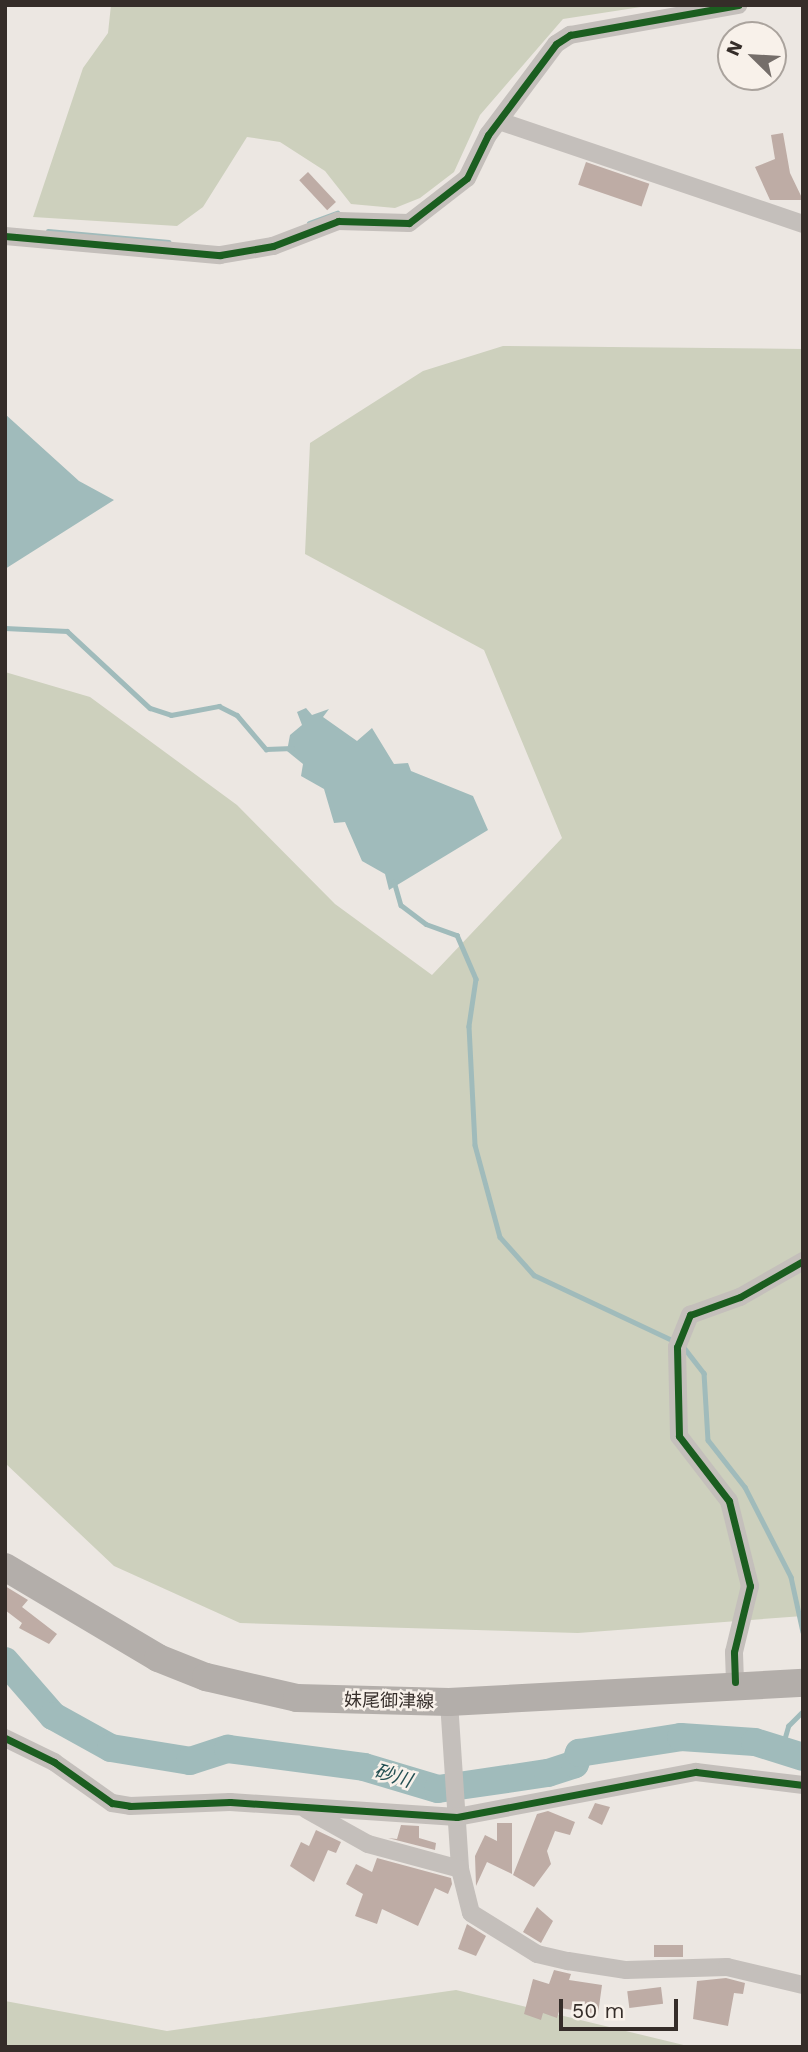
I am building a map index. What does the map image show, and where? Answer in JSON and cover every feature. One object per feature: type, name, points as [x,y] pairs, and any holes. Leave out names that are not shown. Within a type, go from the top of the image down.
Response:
[{"type":"main road","name":"妹尾御津線","points":[[5,1567],[112,1635],[205,1677],[298,1698],[449,1702],[735,1682],[803,1683]]},
{"type":"street","points":[[5,236],[220,255],[272,246],[338,221],[398,225],[433,210],[467,178],[499,121],[546,56],[570,35],[650,26],[738,5]]},
{"type":"street","points":[[499,121],[803,224]]},
{"type":"street","points":[[735,1682],[734,1652],[750,1586],[729,1501],[680,1436],[678,1344],[690,1315],[740,1297],[803,1261]]},
{"type":"street","points":[[449,1702],[460,1870],[471,1913],[537,1954],[626,1970],[727,1967],[803,1985]]},
{"type":"street","points":[[5,1738],[54,1762],[112,1803],[222,1802],[307,1810],[396,1809],[457,1814],[672,1774],[803,1785]]},
{"type":"street","points":[[307,1810],[368,1844],[460,1870]]},
{"type":"green space","points":[[111,5],[654,5],[563,19],[480,115],[454,172],[420,198],[395,208],[351,204],[325,171],[280,142],[247,137],[203,207],[177,226],[33,217],[83,68],[108,33]]},
{"type":"green space","points":[[503,346],[803,349],[803,1616],[578,1633],[240,1623],[114,1566],[5,1463],[5,672],[90,697],[237,805],[335,904],[432,975],[562,838],[484,650],[305,554],[310,443],[423,371]]},
{"type":"green space","points":[[456,1990],[692,2047],[5,2047],[5,2001],[167,2031]]},
{"type":"water","points":[[5,414],[79,481],[114,500],[5,569]]},
{"type":"water","points":[[306,708],[312,715],[329,709],[323,717],[357,741],[372,728],[394,764],[408,763],[411,771],[473,796],[488,830],[389,890],[385,874],[362,861],[345,822],[334,823],[324,789],[301,776],[303,764],[287,751],[290,735],[302,725],[297,712]]},
{"type":"building","points":[[783,133],[790,173],[803,200],[770,200],[755,167],[775,159],[771,135]]},
{"type":"building","points":[[586,162],[649,184],[642,207],[578,185]]},
{"type":"building","points":[[308,172],[336,202],[327,210],[299,180]]},
{"type":"building","points":[[5,1586],[28,1600],[22,1607],[57,1634],[49,1644],[19,1628],[22,1623],[5,1610]]},
{"type":"building","points":[[595,1803],[610,1807],[602,1825],[588,1818]]},
{"type":"building","points":[[548,1811],[575,1822],[570,1835],[555,1831],[547,1851],[551,1864],[534,1887],[513,1875],[537,1814]]},
{"type":"building","points":[[497,1823],[512,1823],[512,1874],[487,1862],[476,1886],[475,1856],[485,1835],[497,1841]]},
{"type":"building","points":[[401,1825],[419,1826],[419,1838],[436,1843],[435,1850],[388,1838],[397,1839]]},
{"type":"building","points":[[316,1830],[341,1842],[336,1853],[328,1850],[314,1882],[290,1866],[301,1842],[309,1846]]},
{"type":"building","points":[[377,1858],[451,1878],[448,1894],[435,1888],[418,1926],[382,1909],[377,1924],[355,1916],[363,1894],[346,1884],[356,1864],[372,1872]]},
{"type":"building","points":[[537,1907],[553,1921],[541,1943],[523,1932]]},
{"type":"building","points":[[467,1924],[486,1936],[476,1956],[458,1949]]},
{"type":"building","points":[[654,1945],[683,1945],[683,1957],[654,1957]]},
{"type":"building","points":[[554,1970],[571,1974],[569,1980],[602,1985],[598,2014],[560,2008],[557,2018],[543,2013],[541,2020],[524,2014],[533,1979],[549,1984]]},
{"type":"building","points":[[726,1978],[745,1983],[743,1994],[734,1993],[728,2026],[693,2019],[697,1981]]},
{"type":"building","points":[[661,1987],[663,2004],[629,2008],[627,1991]]},
{"type":"waterway","points":[[309,223],[337,213]]},
{"type":"waterway","points":[[48,231],[168,242]]},
{"type":"waterway","points":[[5,628],[67,631],[150,708],[171,715],[219,706],[237,715],[266,749],[292,748]]},
{"type":"waterway","points":[[394,881],[401,905],[426,924],[457,935],[476,979],[469,1026],[475,1145],[500,1237],[534,1275],[674,1341]]},
{"type":"waterway","points":[[682,1345],[704,1373],[708,1440],[745,1487],[791,1577],[803,1632]]},
{"type":"waterway","name":"砂川","points":[[5,1661],[53,1716],[111,1748],[190,1761],[228,1749],[364,1767],[438,1789],[548,1773],[575,1764],[579,1753],[681,1737],[755,1742],[803,1757]]},
{"type":"waterway","points":[[781,1751],[788,1726],[803,1711]]},
{"type":"cycle path","points":[[5,236],[220,255],[273,246],[338,221],[409,223],[467,178],[488,135],[556,44],[570,35],[738,5]]},
{"type":"cycle path","points":[[735,1682],[734,1652],[750,1586],[729,1501],[679,1436],[677,1347],[690,1315],[740,1297],[803,1261]]},
{"type":"cycle path","points":[[5,1738],[54,1762],[112,1803],[130,1806],[230,1802],[457,1817],[696,1772],[803,1785]]}]
